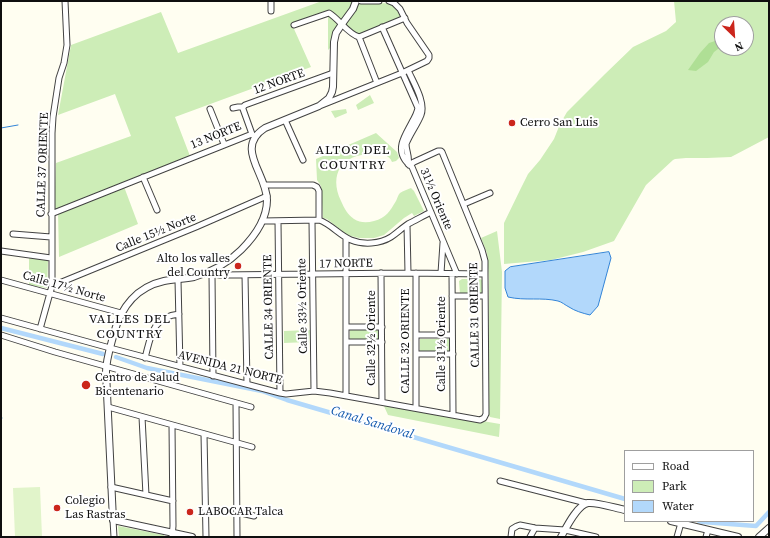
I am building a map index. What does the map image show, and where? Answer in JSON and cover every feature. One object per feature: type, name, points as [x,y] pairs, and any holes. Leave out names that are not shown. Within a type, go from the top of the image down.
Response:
[{"type":"street","name":"CALLE 37 ORIENTE","points":[[40,329],[52,286],[52,133],[59,78],[64,63],[67,45],[65,1]]},
{"type":"street","points":[[270,11],[271,1]]},
{"type":"street","points":[[320,106],[329,98],[332,92],[334,42],[336,33],[353,9],[356,1]]},
{"type":"street","points":[[361,1],[379,1]]},
{"type":"street","points":[[294,25],[329,13],[354,36],[359,37],[405,18],[397,6],[389,1]]},
{"type":"street","name":"13 NORTE","points":[[51,214],[224,144],[258,133],[265,128],[402,73],[427,61],[429,55],[405,18]]},
{"type":"street","points":[[382,27],[420,109]]},
{"type":"street","points":[[359,37],[377,83]]},
{"type":"street","points":[[408,70],[422,102],[420,109]]},
{"type":"street","name":"12 NORTE","points":[[233,108],[243,107],[333,73]]},
{"type":"street","points":[[114,537],[106,366],[116,326],[121,313],[130,301],[145,289],[159,283],[209,274],[239,252],[253,236],[262,221],[266,208],[267,196],[252,152],[253,135],[243,107]]},
{"type":"street","points":[[210,109],[224,144]]},
{"type":"street","name":"31½ Oriente","points":[[420,109],[401,144],[402,152],[405,159],[412,167],[455,274]]},
{"type":"street","points":[[285,120],[303,160]]},
{"type":"street","name":"CALLE 31 ORIENTE","points":[[409,164],[438,151],[441,151],[444,154],[482,250],[485,260],[486,414]]},
{"type":"street","points":[[143,177],[157,210]]},
{"type":"street","points":[[264,185],[313,185],[318,188],[319,220]]},
{"type":"street","points":[[464,204],[490,193]]},
{"type":"street","name":"Calle 15½ Norte","points":[[52,286],[267,196]]},
{"type":"street","points":[[262,221],[319,220],[346,238],[355,242],[369,243],[391,237],[407,225],[431,212]]},
{"type":"street","name":"Calle 33½ Oriente","points":[[312,220],[314,391]]},
{"type":"street","name":"CALLE 34 ORIENTE","points":[[278,221],[280,393]]},
{"type":"street","points":[[407,225],[408,273]]},
{"type":"street","points":[[12,234],[51,237]]},
{"type":"street","points":[[346,238],[346,396]]},
{"type":"street","name":"31½ Oriente","points":[[441,273],[443,242]]},
{"type":"street","points":[[1,250],[51,258]]},
{"type":"street","name":"Calle 32½ Oriente","points":[[382,273],[382,402]]},
{"type":"street","name":"CALLE 32 ORIENTE","points":[[416,273],[416,408]]},
{"type":"street","points":[[209,274],[213,376]]},
{"type":"street","name":"17 NORTE","points":[[209,274],[485,274]]},
{"type":"street","name":"Calle 31½ Oriente","points":[[453,414],[452,296],[455,274]]},
{"type":"street","points":[[245,275],[246,384]]},
{"type":"street","name":"Calle 17½ Norte","points":[[1,280],[121,313]]},
{"type":"street","points":[[178,280],[180,367]]},
{"type":"street","points":[[452,296],[485,296]]},
{"type":"street","points":[[145,358],[152,333],[156,325],[167,317],[179,314]]},
{"type":"street","name":"AVENIDA 21 NORTE","points":[[1,318],[145,358],[280,393],[286,394],[314,391],[453,414],[480,420],[484,418],[486,414]]},
{"type":"street","points":[[346,327],[382,327]]},
{"type":"street","points":[[416,335],[452,335]]},
{"type":"street","points":[[3,336],[251,407]]},
{"type":"street","points":[[346,342],[382,342]]},
{"type":"street","points":[[416,354],[452,354]]},
{"type":"street","points":[[236,403],[238,537]]},
{"type":"street","points":[[108,407],[252,447]]},
{"type":"street","points":[[142,417],[146,495]]},
{"type":"street","points":[[172,425],[172,535]]},
{"type":"street","points":[[204,434],[206,537]]},
{"type":"street","points":[[500,481],[586,503],[596,503],[624,510]]},
{"type":"street","points":[[112,487],[173,501]]},
{"type":"street","points":[[561,537],[578,510],[586,503]]},
{"type":"street","points":[[237,512],[254,516]]},
{"type":"street","points":[[113,520],[172,535],[192,537]]},
{"type":"street","points":[[676,522],[738,537]]},
{"type":"street","points":[[677,537],[681,523]]},
{"type":"street","points":[[511,537],[512,529],[517,526],[565,530],[574,535],[596,537]]},
{"type":"street","points":[[530,537],[535,528]]},
{"type":"street","points":[[759,537],[769,528]]},
{"type":"street","points":[[706,537],[708,530]]},
{"type":"green space","points":[[322,1],[355,1],[336,27],[332,38],[331,47],[328,50],[328,12],[292,24],[290,20],[311,67],[175,117],[190,156],[54,211],[56,163],[131,136],[115,94],[58,115],[71,45],[161,12],[178,53]]},
{"type":"green space","points":[[357,1],[362,3],[391,4],[395,6],[403,17],[358,35],[355,34],[344,24]]},
{"type":"green space","points":[[674,1],[769,1],[769,137],[731,157],[686,158],[673,160],[646,185],[614,241],[583,252],[551,260],[504,264],[504,223],[528,174],[540,160],[554,139],[567,112],[633,47],[666,31],[676,22]]},
{"type":"green space","points":[[714,41],[714,52],[708,62],[696,71],[688,70],[700,53],[709,43]]},
{"type":"green space","points":[[370,95],[374,103],[358,110],[356,105]]},
{"type":"green space","points":[[346,109],[347,113],[335,118],[331,111]]},
{"type":"green space","points":[[376,133],[397,152],[399,158],[392,162],[389,157],[377,154],[354,157],[347,161],[341,167],[336,182],[337,191],[345,209],[356,220],[364,222],[374,221],[387,214],[394,205],[400,193],[411,188],[424,211],[414,216],[412,213],[384,235],[374,238],[359,238],[347,235],[327,219],[323,218],[321,186],[317,180],[316,159]]},
{"type":"green space","points":[[123,184],[138,224],[59,257],[58,212]]},
{"type":"green space","points":[[497,231],[502,272],[500,419],[490,417],[488,414],[489,280],[487,253],[481,238]]},
{"type":"green space","points":[[29,258],[48,260],[47,288],[29,285]]},
{"type":"green space","points":[[462,279],[480,279],[484,281],[483,294],[460,294],[459,281]]},
{"type":"green space","points":[[350,329],[378,329],[378,340],[350,340]]},
{"type":"green space","points":[[310,330],[309,342],[284,343],[284,331]]},
{"type":"green space","points":[[420,339],[449,339],[450,353],[420,353]]},
{"type":"green space","points":[[383,404],[500,424],[499,437],[388,415]]},
{"type":"green space","points":[[40,487],[42,537],[15,537],[13,488]]},
{"type":"green space","points":[[118,526],[164,535],[164,537],[119,537]]},
{"type":"water","points":[[609,252],[611,258],[598,306],[590,315],[576,311],[558,301],[508,297],[505,288],[505,271],[510,267]]},
{"type":"waterway","points":[[1,128],[18,125]]},
{"type":"waterway","name":"Canal Sandoval","points":[[1,328],[103,354]]},
{"type":"waterway","name":"Canal Sandoval","points":[[116,357],[147,368],[262,391],[287,400],[624,499]]},
{"type":"waterway","name":"Canal Sandoval","points":[[703,522],[756,526],[769,512]]},
{"type":"place","name":"Cerro San Luis","points":[[512,123]]},
{"type":"place","name":"Alto los valles del Country","points":[[238,266]]},
{"type":"place","name":"Centro de Salud Bicentenario","points":[[86,385]]},
{"type":"place","name":"Colegio Las Rastras","points":[[57,508]]},
{"type":"place","name":"LABOCAR Talca","points":[[190,512]]},
{"type":"district","name":"ALTOS DEL COUNTRY","points":[[353,158]]},
{"type":"district","name":"VALLES DEL COUNTRY","points":[[130,328]]}]
